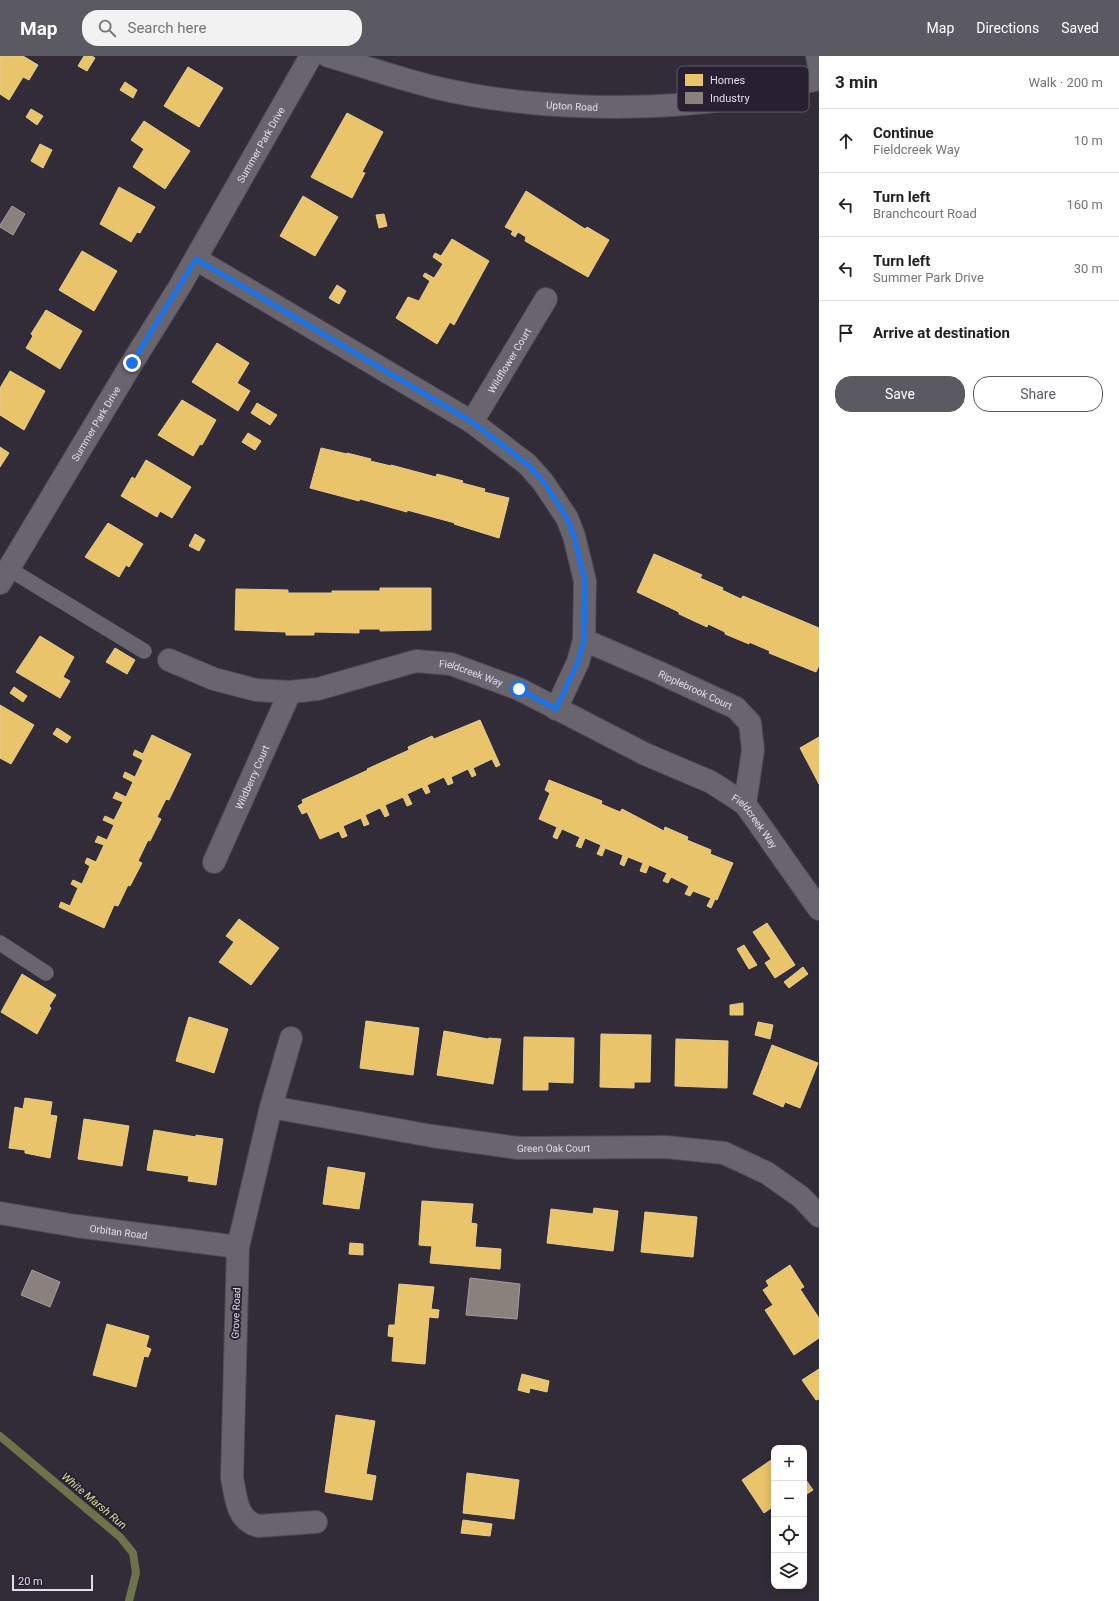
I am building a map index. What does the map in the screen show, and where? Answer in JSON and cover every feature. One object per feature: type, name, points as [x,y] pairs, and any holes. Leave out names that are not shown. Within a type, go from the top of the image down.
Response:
[{"type":"street","name":"Summer Park Drive","points":[[4,576],[196,259],[311,56]]},
{"type":"street","name":"Upton Road","points":[[328,56],[440,88],[484,96],[539,103],[596,106],[677,105]]},
{"type":"street","points":[[817,56],[819,66]]},
{"type":"street","name":"Upton Road","points":[[809,81],[819,79]]},
{"type":"street","points":[[196,259],[472,422],[527,464],[544,482],[567,518],[574,536],[585,581],[584,640],[578,662],[556,709]]},
{"type":"street","name":"Wildflower Court","points":[[472,422],[546,299]]},
{"type":"street","name":"Ripplebrook Court","points":[[584,640],[736,708],[750,723],[753,750],[745,804]]},
{"type":"street","name":"Fieldcreek Way","points":[[169,660],[214,679],[256,690],[290,692],[318,689],[416,660],[451,664],[519,689],[645,754],[711,782],[745,804],[819,909]]},
{"type":"street","name":"Wildberry Court","points":[[214,862],[290,692]]},
{"type":"street","name":"Grove Road","points":[[292,1038],[271,1108],[238,1247],[231,1463],[232,1478],[241,1515],[251,1524],[258,1526],[316,1522]]},
{"type":"street","name":"Green Oak Court","points":[[271,1108],[432,1136],[518,1148],[666,1147],[724,1153],[768,1173],[801,1197],[819,1216]]},
{"type":"street","name":"Orbitan Road","points":[[0,1213],[76,1226],[238,1247]]},
{"type":"lane","points":[[4,576],[144,651]]},
{"type":"lane","points":[[0,943],[46,973]]},
{"type":"building: Homes","points":[[0,56],[23,56],[38,65],[29,80],[23,77],[9,100],[0,94]]},
{"type":"building: Homes","points":[[84,56],[92,56],[95,58],[87,71],[78,66]]},
{"type":"building: Homes","points":[[188,67],[223,88],[199,127],[164,106]]},
{"type":"building: Homes","points":[[125,82],[137,90],[133,98],[120,90]]},
{"type":"building: Homes","points":[[31,109],[43,116],[37,125],[26,117]]},
{"type":"building: Homes","points":[[347,113],[383,132],[362,172],[365,173],[352,198],[311,177]]},
{"type":"building: Homes","points":[[144,121],[190,151],[165,189],[133,167],[144,149],[131,140]]},
{"type":"building: Homes","points":[[40,144],[52,150],[43,168],[31,161]]},
{"type":"building: Homes","points":[[119,187],[155,207],[140,233],[137,232],[131,242],[100,224]]},
{"type":"building: Homes","points":[[526,191],[585,229],[587,227],[609,240],[588,277],[525,241],[526,237],[518,232],[515,237],[511,234],[513,231],[505,227]]},
{"type":"building: Homes","points":[[303,196],[338,217],[315,256],[280,236]]},
{"type":"building: Homes","points":[[384,214],[387,226],[379,228],[376,215]]},
{"type":"building: Homes","points":[[452,239],[489,261],[454,325],[450,322],[437,344],[396,318],[408,297],[419,301],[430,281],[423,276],[425,273],[434,278],[443,264],[433,257],[435,253],[441,256]]},
{"type":"building: Homes","points":[[82,251],[117,271],[94,311],[59,290]]},
{"type":"building: Homes","points":[[337,285],[346,291],[339,304],[329,298]]},
{"type":"building: Homes","points":[[46,310],[82,331],[60,369],[26,348],[33,336],[31,334]]},
{"type":"building: Homes","points":[[217,343],[249,363],[237,383],[250,391],[238,411],[192,382]]},
{"type":"building: Homes","points":[[10,371],[45,391],[24,430],[0,415],[0,388]]},
{"type":"building: Homes","points":[[182,400],[216,420],[202,445],[200,444],[193,456],[158,435]]},
{"type":"building: Homes","points":[[257,403],[277,415],[270,425],[251,413]]},
{"type":"building: Homes","points":[[248,433],[261,441],[255,450],[242,442]]},
{"type":"building: Homes","points":[[0,447],[9,453],[0,467]]},
{"type":"building: Homes","points":[[321,448],[371,459],[370,461],[436,477],[437,474],[485,489],[484,492],[509,498],[499,538],[454,524],[455,523],[407,510],[407,512],[360,499],[359,501],[310,488]]},
{"type":"building: Homes","points":[[146,460],[191,487],[172,518],[160,511],[157,517],[121,496],[132,477],[135,479]]},
{"type":"building: Homes","points":[[108,523],[143,544],[129,567],[126,565],[119,577],[85,557]]},
{"type":"building: Homes","points":[[195,534],[205,540],[199,551],[189,546]]},
{"type":"building: Homes","points":[[654,554],[702,575],[700,578],[723,588],[722,590],[741,599],[743,596],[819,628],[819,665],[816,672],[769,653],[770,651],[749,642],[749,644],[725,634],[725,632],[708,624],[707,627],[637,592]]},
{"type":"building: Homes","points":[[380,588],[431,588],[431,630],[380,631],[380,629],[359,629],[359,633],[314,632],[314,635],[286,635],[286,632],[235,630],[236,589],[288,590],[288,593],[332,593],[332,591],[380,591]]},
{"type":"building: Homes","points":[[40,636],[74,657],[63,677],[70,681],[60,698],[16,672]]},
{"type":"building: Homes","points":[[115,648],[135,660],[127,674],[106,662]]},
{"type":"building: Homes","points":[[14,687],[27,696],[23,702],[10,693]]},
{"type":"building: Homes","points":[[0,705],[34,725],[11,764],[0,758]]},
{"type":"building: Homes","points":[[480,720],[500,765],[496,767],[492,759],[473,768],[476,775],[472,777],[468,769],[451,777],[453,783],[448,785],[444,777],[427,785],[430,792],[426,794],[422,787],[407,794],[412,804],[407,806],[403,797],[385,805],[389,815],[385,817],[380,808],[365,815],[369,824],[364,826],[361,818],[343,826],[347,836],[342,838],[339,831],[320,839],[307,812],[302,814],[298,806],[303,803],[302,800],[409,750],[408,747],[432,736],[434,739]]},
{"type":"building: Homes","points":[[57,728],[71,737],[67,743],[53,734]]},
{"type":"building: Homes","points":[[152,735],[191,754],[169,800],[166,799],[157,817],[161,819],[150,841],[148,840],[138,861],[142,863],[130,886],[128,885],[118,906],[114,905],[104,928],[59,907],[61,902],[70,906],[78,888],[71,884],[73,880],[82,884],[90,866],[85,863],[87,858],[96,862],[104,845],[95,842],[98,836],[107,840],[114,825],[103,820],[105,816],[114,820],[123,802],[113,798],[116,792],[126,797],[133,782],[123,777],[125,772],[135,777],[143,760],[133,755],[135,750],[143,754]]},
{"type":"building: Homes","points":[[819,737],[819,784],[800,748]]},
{"type":"building: Homes","points":[[549,780],[602,801],[601,804],[620,812],[622,809],[664,831],[665,827],[688,837],[687,840],[711,850],[710,854],[733,863],[717,900],[715,899],[711,908],[707,906],[711,898],[693,891],[690,896],[685,894],[689,886],[671,877],[668,883],[663,881],[667,873],[649,865],[646,873],[640,871],[643,863],[628,857],[624,866],[620,864],[623,855],[605,848],[602,856],[597,854],[601,845],[585,838],[581,848],[576,846],[580,837],[562,829],[557,839],[553,837],[557,827],[539,819],[550,793],[545,790]]},
{"type":"building: Homes","points":[[239,919],[279,948],[251,985],[219,962],[234,942],[226,936]]},
{"type":"building: Homes","points":[[767,923],[795,965],[775,978],[765,963],[771,959],[753,932]]},
{"type":"building: Homes","points":[[744,945],[757,965],[749,969],[737,949]]},
{"type":"building: Homes","points":[[803,967],[808,974],[789,988],[784,982]]},
{"type":"building: Homes","points":[[22,974],[56,995],[49,1006],[51,1008],[37,1034],[1,1012]]},
{"type":"building: Homes","points":[[743,1003],[743,1015],[730,1015],[730,1005]]},
{"type":"building: Homes","points":[[189,1017],[228,1029],[214,1073],[176,1061]]},
{"type":"building: Homes","points":[[366,1021],[419,1028],[413,1075],[360,1068]]},
{"type":"building: Homes","points":[[758,1022],[773,1025],[770,1039],[755,1035]]},
{"type":"building: Homes","points":[[444,1031],[488,1039],[501,1039],[493,1084],[437,1075]]},
{"type":"building: Homes","points":[[601,1034],[651,1035],[650,1082],[634,1082],[634,1088],[600,1087]]},
{"type":"building: Homes","points":[[524,1037],[574,1038],[573,1083],[548,1082],[548,1090],[523,1090]]},
{"type":"building: Homes","points":[[676,1039],[728,1041],[727,1088],[675,1086]]},
{"type":"building: Homes","points":[[772,1045],[818,1063],[800,1108],[785,1102],[783,1107],[753,1094]]},
{"type":"building: Homes","points":[[25,1098],[52,1102],[50,1115],[57,1116],[50,1158],[25,1153],[25,1150],[9,1148],[15,1107],[23,1109]]},
{"type":"building: Homes","points":[[84,1119],[129,1126],[122,1166],[78,1159]]},
{"type":"building: Homes","points":[[154,1130],[196,1137],[196,1135],[223,1139],[216,1185],[188,1181],[189,1176],[147,1170]]},
{"type":"building: Homes","points":[[328,1167],[365,1173],[359,1209],[323,1204]]},
{"type":"building: Homes","points":[[422,1201],[473,1204],[471,1223],[477,1224],[475,1247],[501,1249],[500,1269],[430,1263],[432,1246],[419,1245]]},
{"type":"building: Homes","points":[[594,1208],[618,1211],[613,1251],[547,1243],[551,1209],[593,1214]]},
{"type":"building: Homes","points":[[645,1212],[697,1217],[693,1257],[641,1252]]},
{"type":"building: Homes","points":[[350,1243],[363,1244],[363,1255],[349,1254]]},
{"type":"building: Homes","points":[[790,1265],[804,1287],[800,1289],[819,1318],[819,1338],[794,1355],[765,1310],[773,1305],[763,1290],[769,1286],[766,1281]]},
{"type":"building: Homes","points":[[399,1284],[434,1287],[431,1309],[439,1310],[438,1318],[429,1317],[425,1364],[392,1361],[394,1337],[388,1336],[389,1325],[395,1325]]},
{"type":"building: Homes","points":[[107,1324],[149,1336],[146,1347],[151,1349],[148,1357],[144,1356],[136,1387],[93,1375]]},
{"type":"building: Homes","points":[[819,1369],[819,1399],[816,1400],[802,1380]]},
{"type":"building: Homes","points":[[522,1374],[549,1381],[547,1392],[530,1388],[529,1393],[518,1390]]},
{"type":"building: Homes","points":[[336,1415],[375,1421],[366,1474],[376,1476],[372,1500],[325,1492]]},
{"type":"building: Homes","points":[[771,1460],[771,1508],[764,1513],[742,1480]]},
{"type":"building: Homes","points":[[467,1473],[519,1480],[514,1519],[463,1513]]},
{"type":"building: Homes","points":[[807,1481],[813,1490],[807,1494]]},
{"type":"building: Homes","points":[[463,1520],[492,1524],[490,1536],[461,1533]]},
{"type":"building: Industry","points":[[12,206],[25,214],[13,235],[0,227]]},
{"type":"building: Industry","points":[[32,1270],[60,1282],[50,1307],[21,1295]]},
{"type":"building: Industry","points":[[470,1278],[520,1284],[517,1319],[466,1315]]},
{"type":"waterway","name":"White Marsh Run","points":[[0,1436],[120,1537],[133,1553],[136,1573],[129,1601]]},
{"type":"route","points":[[132,363],[196,259],[472,422],[527,464],[544,482],[567,518],[574,536],[585,581],[586,626],[578,662],[556,709],[519,689]]}]
